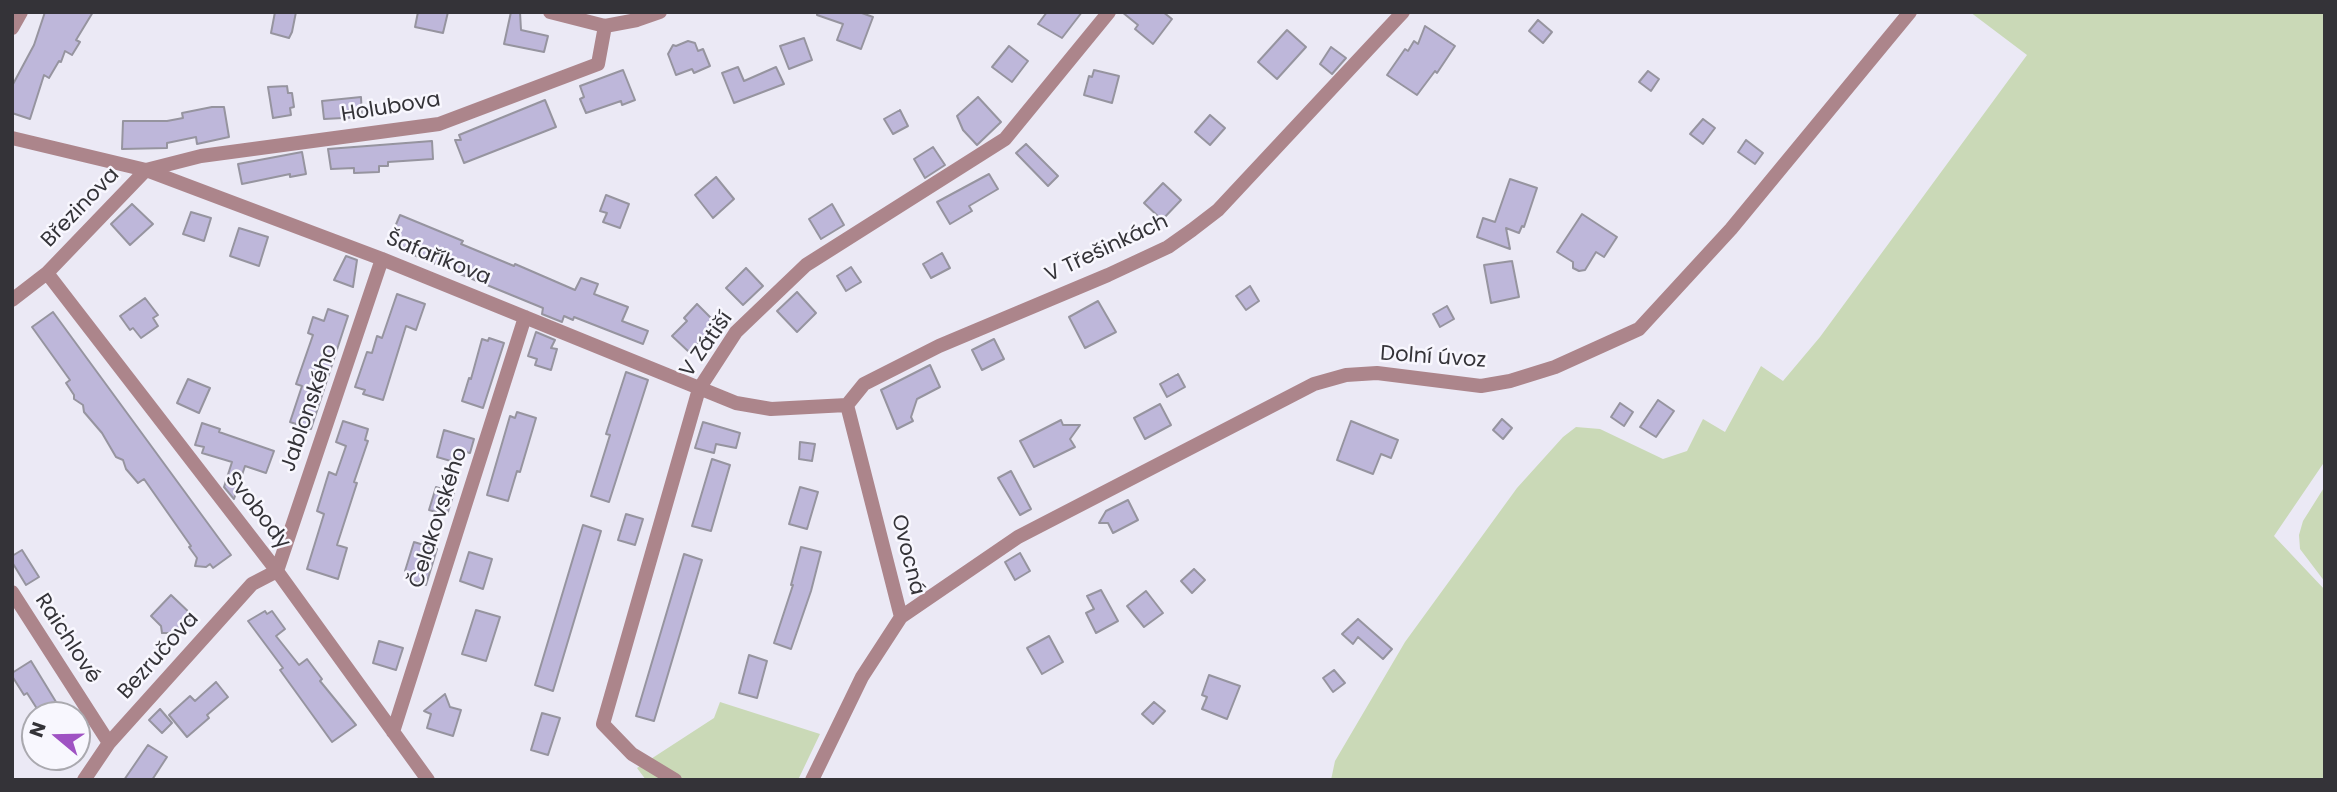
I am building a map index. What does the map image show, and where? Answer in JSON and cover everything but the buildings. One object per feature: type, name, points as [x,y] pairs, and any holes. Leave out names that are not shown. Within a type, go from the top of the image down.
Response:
[{"type":"street","points":[[12,28],[21,12]]},
{"type":"street","points":[[550,12],[605,26],[660,12]]},
{"type":"street","name":"V Zátiší","points":[[675,780],[632,754],[603,724],[699,389],[736,332],[806,265],[1005,139],[1109,12]]},
{"type":"street","name":"V Třešinkách","points":[[847,405],[864,384],[939,346],[1168,247],[1218,210],[1403,12]]},
{"type":"street","name":"Dolní úvoz","points":[[901,617],[1018,537],[1314,384],[1346,376],[1377,373],[1481,386],[1510,381],[1555,367],[1639,329],[1731,229],[1910,12]]},
{"type":"street","name":"Holubova","points":[[146,170],[201,156],[439,124],[598,64],[605,26]]},
{"type":"street","name":"Šafaříkova","points":[[12,138],[146,170],[382,259],[736,404],[771,409],[847,405]]},
{"type":"street","name":"Březinova","points":[[12,300],[47,273],[146,170]]},
{"type":"street","name":"Jablonského","points":[[277,571],[382,259]]},
{"type":"street","name":"Svobody","points":[[47,273],[277,571],[428,780]]},
{"type":"street","name":"Čelakovského","points":[[393,732],[524,317]]},
{"type":"street","name":"Ovocná","points":[[811,780],[862,677],[901,617],[847,405]]},
{"type":"street","name":"Bezručova","points":[[83,780],[109,743],[251,584],[277,571]]},
{"type":"street","name":"Raichlové","points":[[12,592],[109,743]]},
{"type":"green space","points":[[1970,12],[2325,12],[2325,461],[2274,536],[2325,590],[2325,780],[1331,780],[1335,761],[1405,642],[1517,488],[1563,437],[1576,427],[1600,429],[1663,459],[1687,451],[1703,419],[1725,432],[1761,366],[1783,381],[1820,337],[2027,55]]},
{"type":"green space","points":[[2325,486],[2325,582],[2300,549],[2299,535],[2303,521]]},
{"type":"green space","points":[[720,702],[820,734],[798,780],[646,780],[637,768],[714,718]]}]
